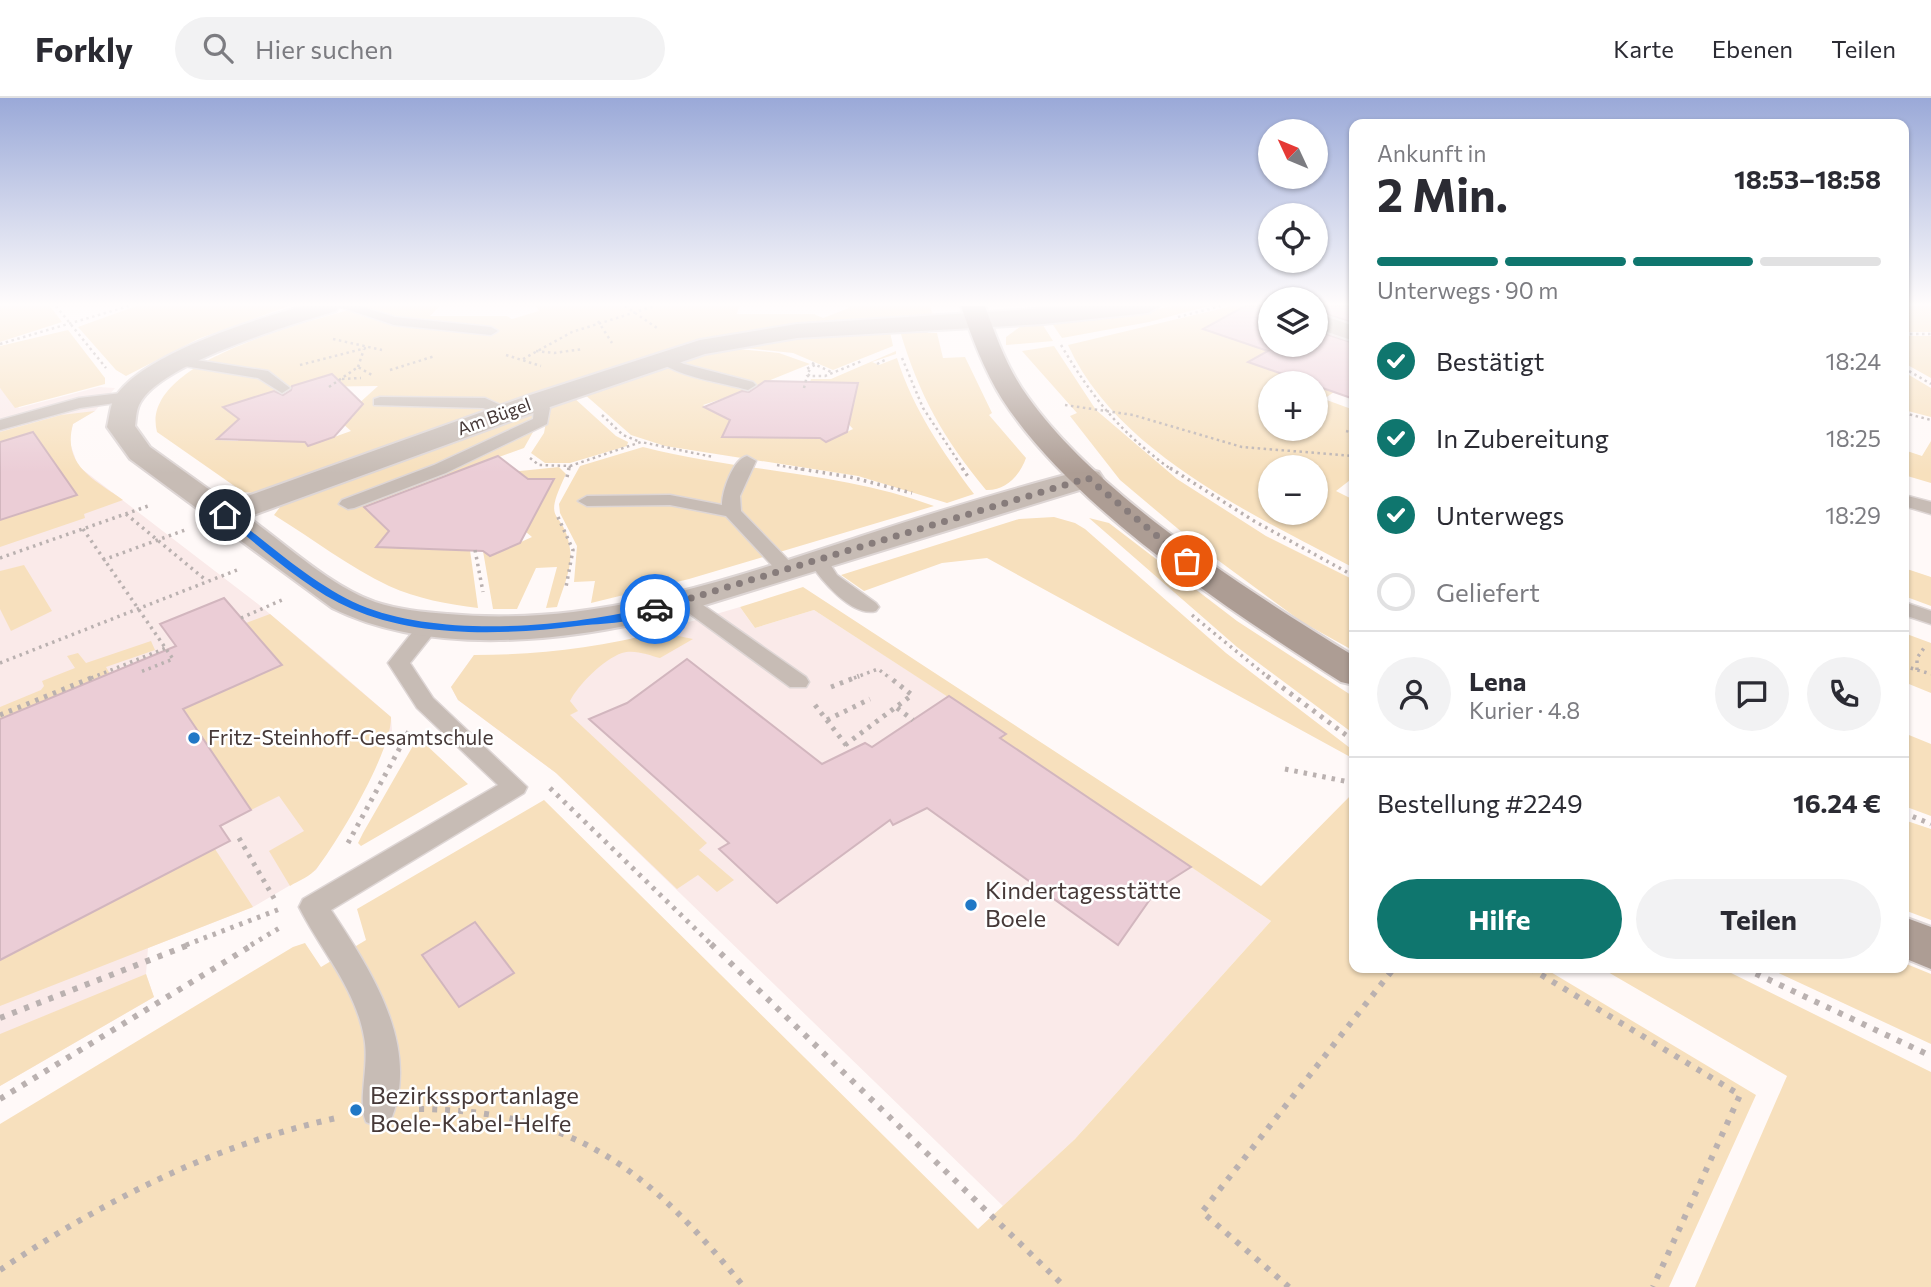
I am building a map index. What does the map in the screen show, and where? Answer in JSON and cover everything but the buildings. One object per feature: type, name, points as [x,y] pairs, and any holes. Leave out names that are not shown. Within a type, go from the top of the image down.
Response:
[{"type":"street","points":[[176,361],[137,390],[120,418],[121,432],[128,444],[319,586],[356,607],[430,624],[504,630],[555,627],[628,616],[686,601],[1088,478]]},
{"type":"street","name":"Am Bügel","points":[[225,515],[652,361]]},
{"type":"street","points":[[995,361],[1023,410],[1088,478],[1147,531],[1227,592],[1349,670]]},
{"type":"street","points":[[1909,939],[1931,947]]},
{"type":"lane","points":[[180,361],[263,374],[282,388]]},
{"type":"lane","points":[[670,361],[748,385]]},
{"type":"lane","points":[[1,424],[137,390]]},
{"type":"lane","points":[[380,402],[485,403],[508,412]]},
{"type":"lane","points":[[348,504],[440,469],[541,421],[542,408],[537,402]]},
{"type":"lane","points":[[732,512],[731,495],[747,461]]},
{"type":"lane","points":[[587,501],[670,500],[732,512],[802,565],[830,579],[869,607]]},
{"type":"lane","points":[[1909,501],[1931,508]]},
{"type":"lane","points":[[686,601],[798,681]]},
{"type":"lane","points":[[1909,610],[1931,618]]},
{"type":"lane","points":[[378,1111],[383,1058],[374,1012],[344,953],[300,915],[515,787],[425,703],[399,663],[430,624]]},
{"type":"path","points":[[100,361],[114,379],[137,390]]},
{"type":"path","points":[[263,374],[313,361]]},
{"type":"path","points":[[329,387],[358,367],[361,361]]},
{"type":"path","points":[[342,379],[372,376],[418,361]]},
{"type":"path","points":[[528,361],[559,376],[571,390],[623,435],[641,443]]},
{"type":"path","points":[[807,376],[825,376],[851,361]]},
{"type":"path","points":[[905,361],[923,408],[952,456],[990,506]]},
{"type":"path","points":[[1071,361],[1099,405],[1132,438],[1180,475],[1349,573]]},
{"type":"path","points":[[804,388],[811,372],[806,369],[815,365]]},
{"type":"path","points":[[358,367],[372,376]]},
{"type":"path","points":[[1909,371],[1931,384]]},
{"type":"path","points":[[1065,405],[1099,405],[1241,446],[1298,454],[1349,456]]},
{"type":"path","points":[[1909,414],[1931,420]]},
{"type":"path","points":[[523,453],[539,465],[570,466],[566,481]]},
{"type":"path","points":[[0,558],[192,491]]},
{"type":"path","points":[[555,512],[570,535],[575,556],[555,627]]},
{"type":"path","points":[[126,514],[208,581]]},
{"type":"path","points":[[103,560],[225,515]]},
{"type":"path","points":[[83,529],[173,659],[138,673]]},
{"type":"path","points":[[0,663],[277,554]]},
{"type":"path","points":[[1182,607],[1231,650],[1349,737]]},
{"type":"path","points":[[1917,670],[1917,658],[1931,636]]},
{"type":"path","points":[[0,715],[166,648]]},
{"type":"path","points":[[1909,668],[1931,674]]},
{"type":"path","points":[[845,745],[912,695],[878,669],[832,688],[818,678],[798,681],[845,745],[850,750]]},
{"type":"path","points":[[827,720],[870,699]]},
{"type":"path","points":[[0,1099],[300,915],[425,703]]},
{"type":"path","points":[[897,708],[913,720]]},
{"type":"path","points":[[1284,769],[1349,782]]},
{"type":"path","points":[[515,787],[549,787],[574,809],[1065,1287]]},
{"type":"path","points":[[1909,815],[1931,824]]},
{"type":"path","points":[[239,838],[280,909]]},
{"type":"path","points":[[0,1018],[280,909],[300,915]]},
{"type":"path","points":[[1289,1287],[1202,1212],[1390,973]]},
{"type":"path","points":[[1538,973],[1740,1095],[1653,1287]]},
{"type":"path","points":[[1755,973],[1931,1056]]},
{"type":"path","points":[[0,1270],[86,1213],[202,1157],[277,1131],[378,1111],[448,1109],[511,1118],[575,1138],[634,1172],[684,1216],[744,1287]]},
{"type":"shaded area","points":[[0,361],[92,361],[105,378],[105,384],[15,408],[0,388]]},
{"type":"shaded area","points":[[108,361],[154,361],[126,376]]},
{"type":"shaded area","points":[[207,361],[637,361],[255,493],[243,492],[157,432],[158,407],[174,384]],"holes":[[[378,386],[356,406],[360,407],[352,418],[346,417],[342,423],[351,431],[309,446],[302,439],[290,438],[285,442],[241,437],[238,441],[216,440],[263,398],[299,387]]]},
{"type":"shaded area","points":[[677,361],[803,361],[810,364],[768,381],[771,383],[703,405],[713,411],[718,408],[733,415],[723,437],[820,438],[826,442],[853,429],[810,382],[811,379],[831,379],[872,361],[879,365],[898,361],[911,395],[930,429],[974,494],[947,503],[858,476],[665,446],[631,435],[583,393]]},
{"type":"shaded area","points":[[813,361],[854,361],[833,370]]},
{"type":"shaded area","points":[[910,361],[967,361],[992,413],[989,415],[1026,458],[1011,481],[1000,488],[986,490],[945,434]]},
{"type":"shaded area","points":[[1031,361],[1064,361],[1096,410],[1177,479],[1266,536],[1349,578],[1349,648],[1302,622],[1196,544],[1120,480],[1070,416],[1077,413]]},
{"type":"shaded area","points":[[1078,361],[1250,361],[1275,371],[1258,371],[1258,441],[1328,441],[1328,400],[1349,408],[1349,481],[1336,491],[1349,498],[1349,565],[1272,525],[1328,525],[1328,455],[1258,455],[1258,517],[1192,477],[1154,449],[1119,418],[1090,383]]},
{"type":"shaded area","points":[[1909,361],[1931,361],[1931,378],[1909,366]]},
{"type":"shaded area","points":[[1909,375],[1931,388],[1931,417],[1909,411]]},
{"type":"shaded area","name":"Fritz-Steinhoff-Gesamtschule","points":[[99,387],[115,388],[95,411],[73,424],[69,440],[78,466],[258,604],[331,665],[391,717],[392,731],[355,807],[316,870],[253,907],[148,948],[146,974],[154,997],[0,1086],[0,388],[19,408]]},
{"type":"shaded area","points":[[573,397],[616,436],[628,442],[627,446],[570,463],[545,463],[531,453],[544,433],[549,406]]},
{"type":"shaded area","points":[[535,410],[533,432],[524,448],[449,475],[417,494],[411,489],[364,507],[374,516],[398,519],[377,547],[470,550],[478,608],[422,598],[389,586],[345,562],[274,515],[283,503]]},
{"type":"shaded area","points":[[95,411],[73,424],[72,450],[76,461],[91,478],[123,500],[84,514],[85,518],[0,547],[0,520],[76,495],[33,432],[0,442],[0,432],[61,415]]},
{"type":"shaded area","points":[[1931,441],[1931,483],[1909,476],[1909,452],[1922,456]]},
{"type":"shaded area","points":[[643,447],[862,486],[934,506],[689,579],[591,603],[595,581],[574,582],[577,546],[560,513],[559,504],[580,466]]},
{"type":"shaded area","points":[[559,467],[566,474],[558,491],[554,510],[567,536],[571,556],[557,607],[546,608],[557,567],[536,568],[517,609],[493,609],[483,551],[490,556],[532,537],[526,532],[554,480],[499,479],[502,473]]},
{"type":"shaded area","points":[[1054,517],[1085,529],[1226,653],[1349,747],[1349,756],[987,558],[942,563],[864,591],[841,575],[1019,519]]},
{"type":"shaded area","points":[[1089,518],[1109,523],[1237,621],[1349,694],[1349,730],[1237,647]]},
{"type":"shaded area","points":[[24,565],[52,611],[11,631],[0,609],[0,571]]},
{"type":"shaded area","points":[[1909,570],[1931,577],[1931,606],[1909,598]]},
{"type":"shaded area","points":[[803,587],[1261,886],[1349,797],[1349,973],[1552,973],[1756,1095],[1669,1287],[0,1287],[0,1124],[293,947],[305,943],[321,967],[366,940],[357,909],[544,800],[978,1229],[1075,1139],[1271,921],[1000,738],[1005,734],[814,610],[755,628],[740,607]]},
{"type":"shaded area","name":"Kindertagesstätte Boele","points":[[740,607],[755,628],[814,610],[1006,734],[1001,738],[1271,921],[1075,1139],[1003,1206],[556,773],[458,700],[451,687],[474,655],[539,655],[611,645]]},
{"type":"shaded area","points":[[270,614],[391,717],[383,751],[350,817],[317,868],[290,886],[269,851],[304,831],[279,796],[251,810],[160,676],[190,664],[214,695],[281,665],[246,623]]},
{"type":"shaded area","points":[[659,632],[693,639],[660,658],[631,652],[615,656],[592,673],[579,688],[570,701],[578,711],[570,715],[707,843],[699,850],[734,880],[717,892],[698,875],[677,889],[556,773],[458,700],[451,687],[474,655],[567,650]]},
{"type":"shaded area","points":[[1909,635],[1931,643],[1931,693],[1909,684]]},
{"type":"shaded area","points":[[151,641],[155,650],[106,667],[110,674],[0,719],[0,707],[41,690],[44,686],[42,681],[75,668],[67,656],[78,653],[86,663]]},
{"type":"shaded area","points":[[1909,735],[1931,744],[1931,816],[1909,808]]},
{"type":"shaded area","points":[[423,742],[468,784],[361,846],[358,843],[363,833],[414,744]]},
{"type":"shaded area","points":[[1909,822],[1931,829],[1931,920],[1909,912]]},
{"type":"shaded area","points":[[215,849],[253,907],[0,1006],[0,960]]},
{"type":"shaded area","points":[[1909,965],[1931,974],[1931,1044],[1779,973],[1909,973]]},
{"type":"shaded area","points":[[1610,973],[1731,973],[1931,1072],[1931,1287],[1695,1287],[1787,1076]]},
{"type":"shaded area","points":[[146,974],[154,997],[0,1086],[0,1034]]},
{"type":"way so far","points":[[655,609],[711,594],[957,515],[1088,478],[1147,531],[1187,561]]},
{"type":"place","name":"Fritz-Steinhoff-Gesamtschule","points":[[194,738]]},
{"type":"place","name":"Kindertagesstätte Boele","points":[[971,905]]},
{"type":"place","name":"Bezirkssportanlage Boele-Kabel-Helfe","points":[[356,1110]]},
{"type":"route","points":[[225,515],[319,586],[356,607],[399,619],[451,628],[504,630],[555,627],[628,616],[655,609]]}]
